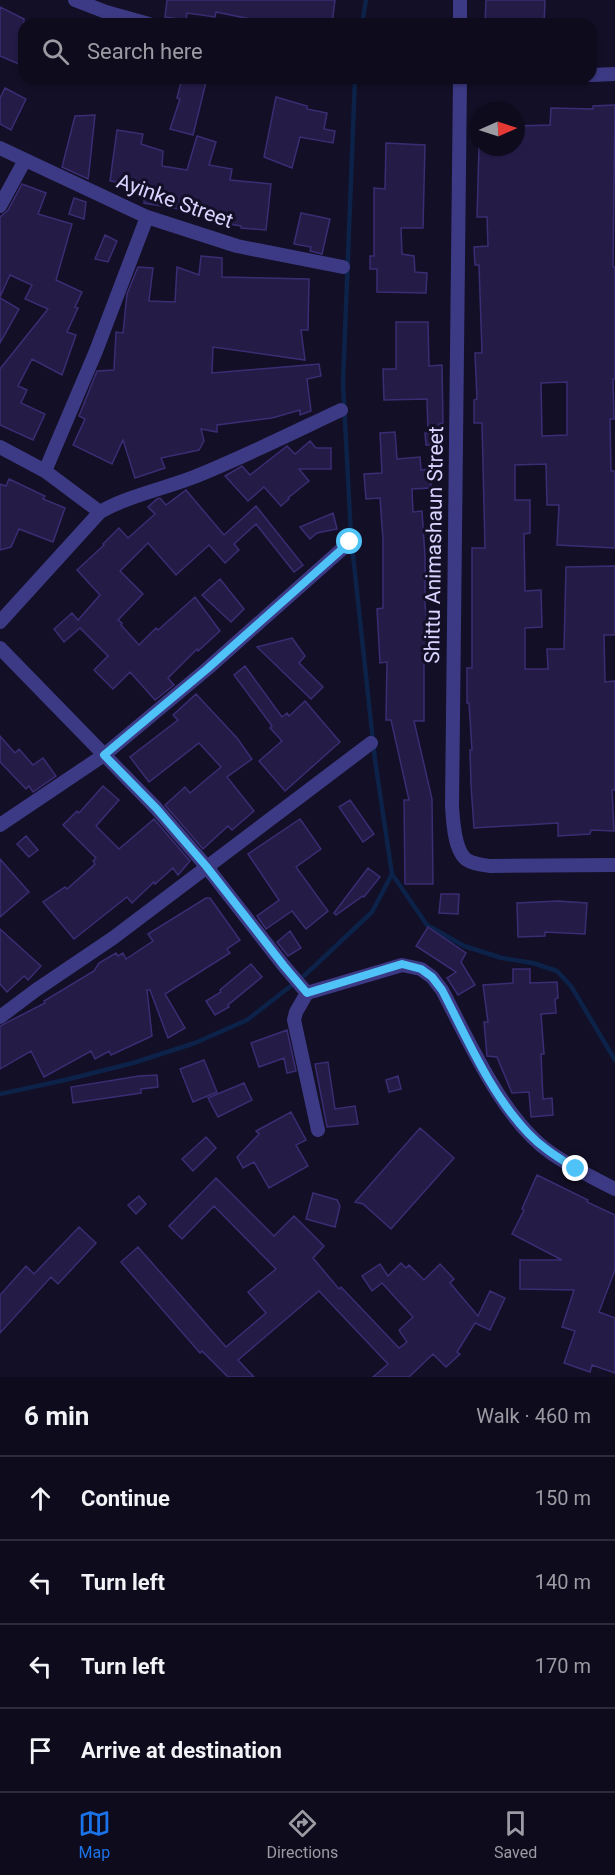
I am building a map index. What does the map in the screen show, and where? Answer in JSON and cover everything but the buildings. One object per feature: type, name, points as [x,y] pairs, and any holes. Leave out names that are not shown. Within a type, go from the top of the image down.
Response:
[{"type":"street","points":[[75,0],[128,18]]},
{"type":"street","points":[[460,0],[460,18]]},
{"type":"street","points":[[597,75],[615,75]]},
{"type":"street","name":"Shittu Animashaun Street","points":[[460,84],[452,806],[454,832],[465,859],[477,864],[490,866],[615,865]]},
{"type":"street","name":"Ayinke Street","points":[[0,148],[147,217],[237,246],[343,267]]},
{"type":"street","points":[[0,206],[25,160]]},
{"type":"street","points":[[45,471],[96,351],[147,217]]},
{"type":"street","points":[[0,622],[100,512],[115,503],[192,478],[341,410]]},
{"type":"street","points":[[0,447],[45,471],[100,512]]},
{"type":"street","points":[[0,825],[104,755],[207,669],[350,542]]},
{"type":"street","points":[[0,648],[156,808],[206,866],[287,970],[303,987]]},
{"type":"street","points":[[0,1017],[113,938],[371,743]]},
{"type":"street","points":[[303,987],[402,964],[421,969],[432,977],[442,990],[493,1085],[527,1132],[549,1152],[615,1189]]},
{"type":"street","points":[[303,987],[294,1020],[318,1130]]},
{"type":"waterway","points":[[363,18],[366,0]]},
{"type":"waterway","points":[[355,84],[343,383],[351,536],[375,760],[392,874],[427,925],[464,946],[557,971],[571,986],[615,1060]]},
{"type":"waterway","points":[[0,1094],[133,1063],[195,1043],[247,1020],[305,975],[372,912],[392,874]]},
{"type":"route","points":[[350,542],[207,669],[104,755],[156,808],[206,866],[307,993],[402,964],[421,969],[432,977],[442,990],[493,1085],[510,1111],[527,1132],[549,1152],[576,1169]]}]
